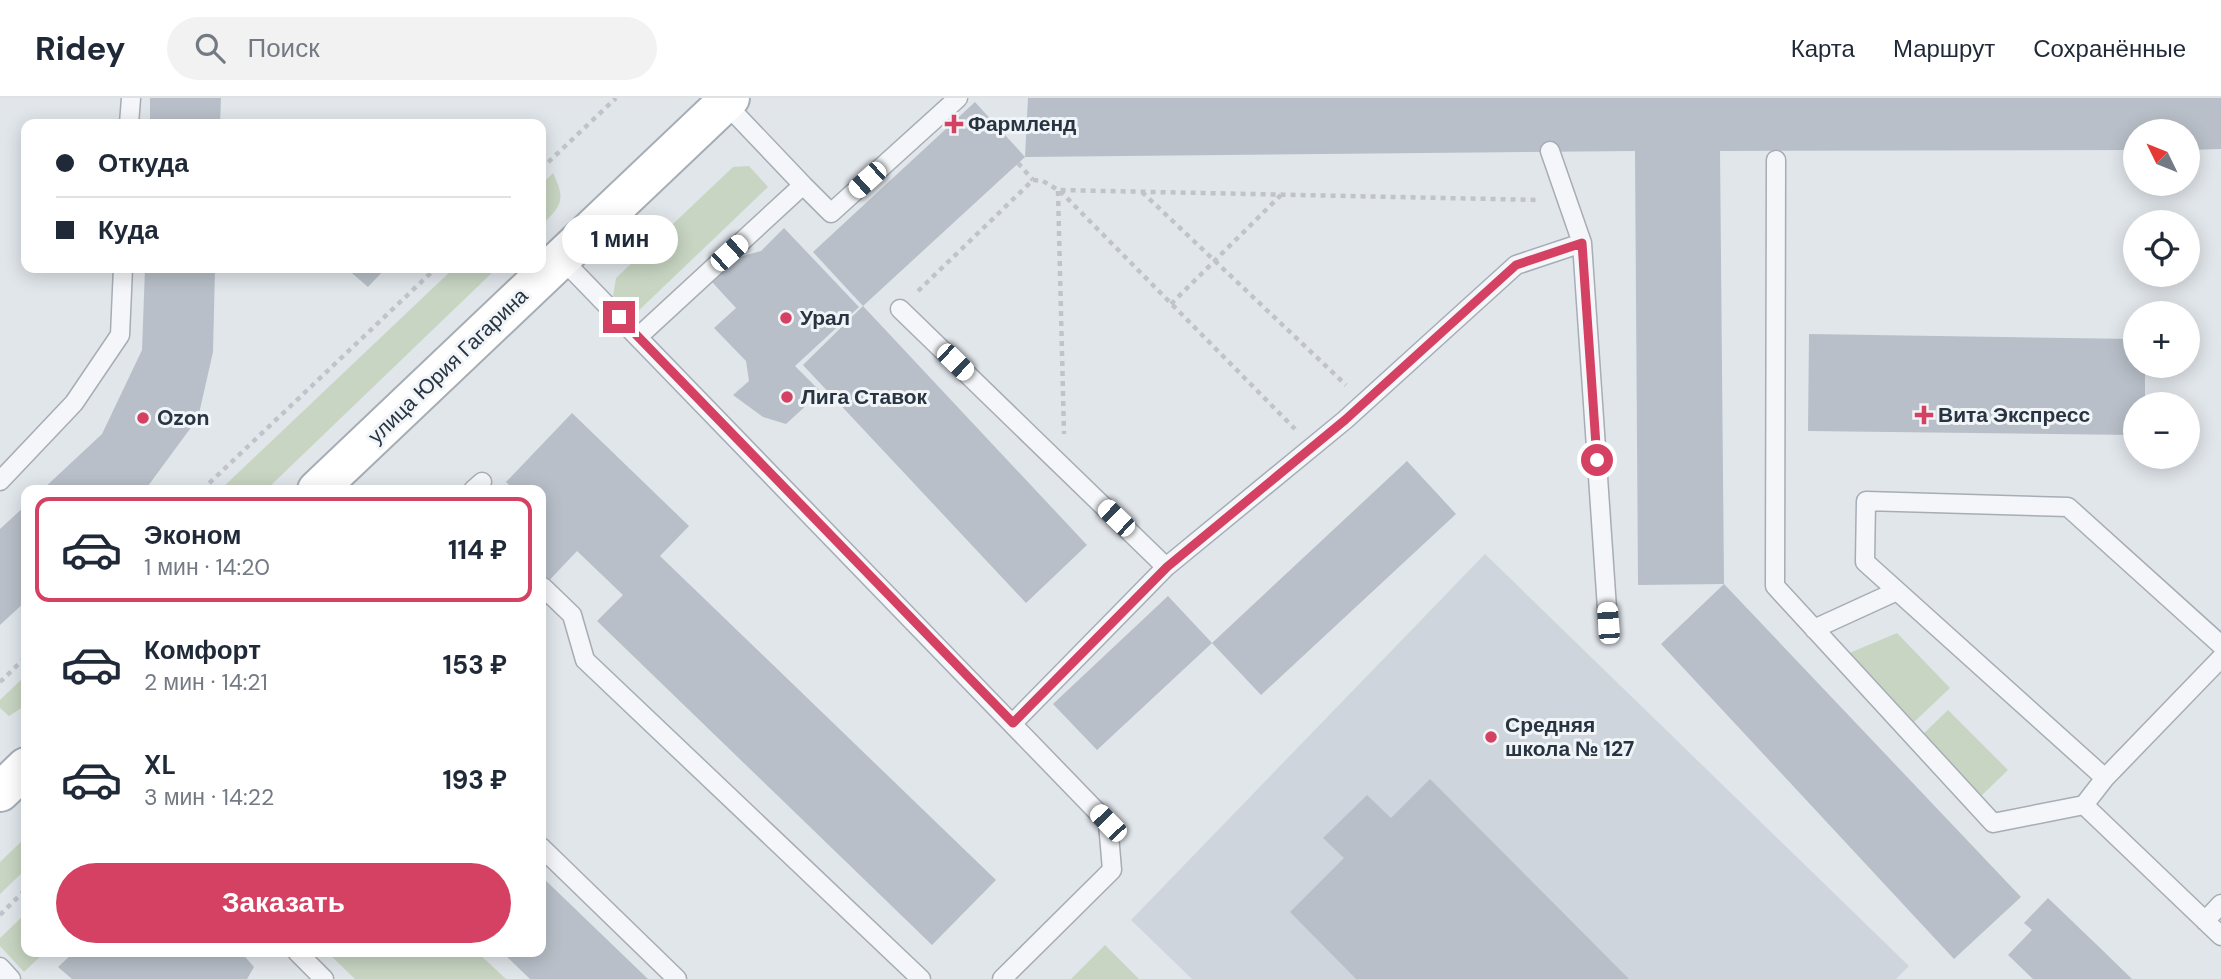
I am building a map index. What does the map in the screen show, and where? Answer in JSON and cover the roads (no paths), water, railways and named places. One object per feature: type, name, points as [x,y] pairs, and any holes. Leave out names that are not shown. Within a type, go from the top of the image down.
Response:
[{"type":"main road","name":"улица Юрия Гагарина","points":[[546,272],[727,101]]},
{"type":"main road","name":"улица Юрия Гагарина","points":[[322,485],[545,273]]},
{"type":"main road","points":[[0,792],[21,772]]},
{"type":"lane","points":[[130,119],[131,98]]},
{"type":"lane","points":[[727,101],[831,213],[958,98]]},
{"type":"lane","points":[[1550,151],[1582,243],[1608,623]]},
{"type":"lane","points":[[1776,160],[1775,586],[1993,823],[2084,805],[2105,778],[2221,658]]},
{"type":"lane","points":[[638,337],[803,185]]},
{"type":"lane","points":[[1013,723],[1167,567],[1313,447],[1516,265],[1582,243]]},
{"type":"lane","points":[[561,258],[1108,823],[1112,870],[1002,979]]},
{"type":"lane","points":[[0,481],[74,403],[120,335],[123,273]]},
{"type":"lane","points":[[900,309],[1167,567]]},
{"type":"lane","points":[[2105,778],[1865,562],[1867,501],[2068,507],[2221,645]]},
{"type":"lane","points":[[546,590],[572,615],[585,660],[921,979]]},
{"type":"lane","points":[[1814,629],[1897,591]]},
{"type":"lane","points":[[2084,805],[2221,936]]},
{"type":"lane","points":[[546,852],[677,979]]},
{"type":"lane","points":[[2205,921],[2221,904]]},
{"type":"lane","points":[[302,957],[324,979]]},
{"type":"lane","points":[[0,967],[11,979]]},
{"type":"place","name":"Фармленд","points":[[954,124]]},
{"type":"place","name":"Урал","points":[[786,318]]},
{"type":"place","name":"Лига Ставок","points":[[787,397]]},
{"type":"place","name":"Вита Экспресс","points":[[1924,415]]},
{"type":"place","name":"Ozon","points":[[143,418]]},
{"type":"place","name":"Средняя школа № 127","points":[[1491,737]]}]
